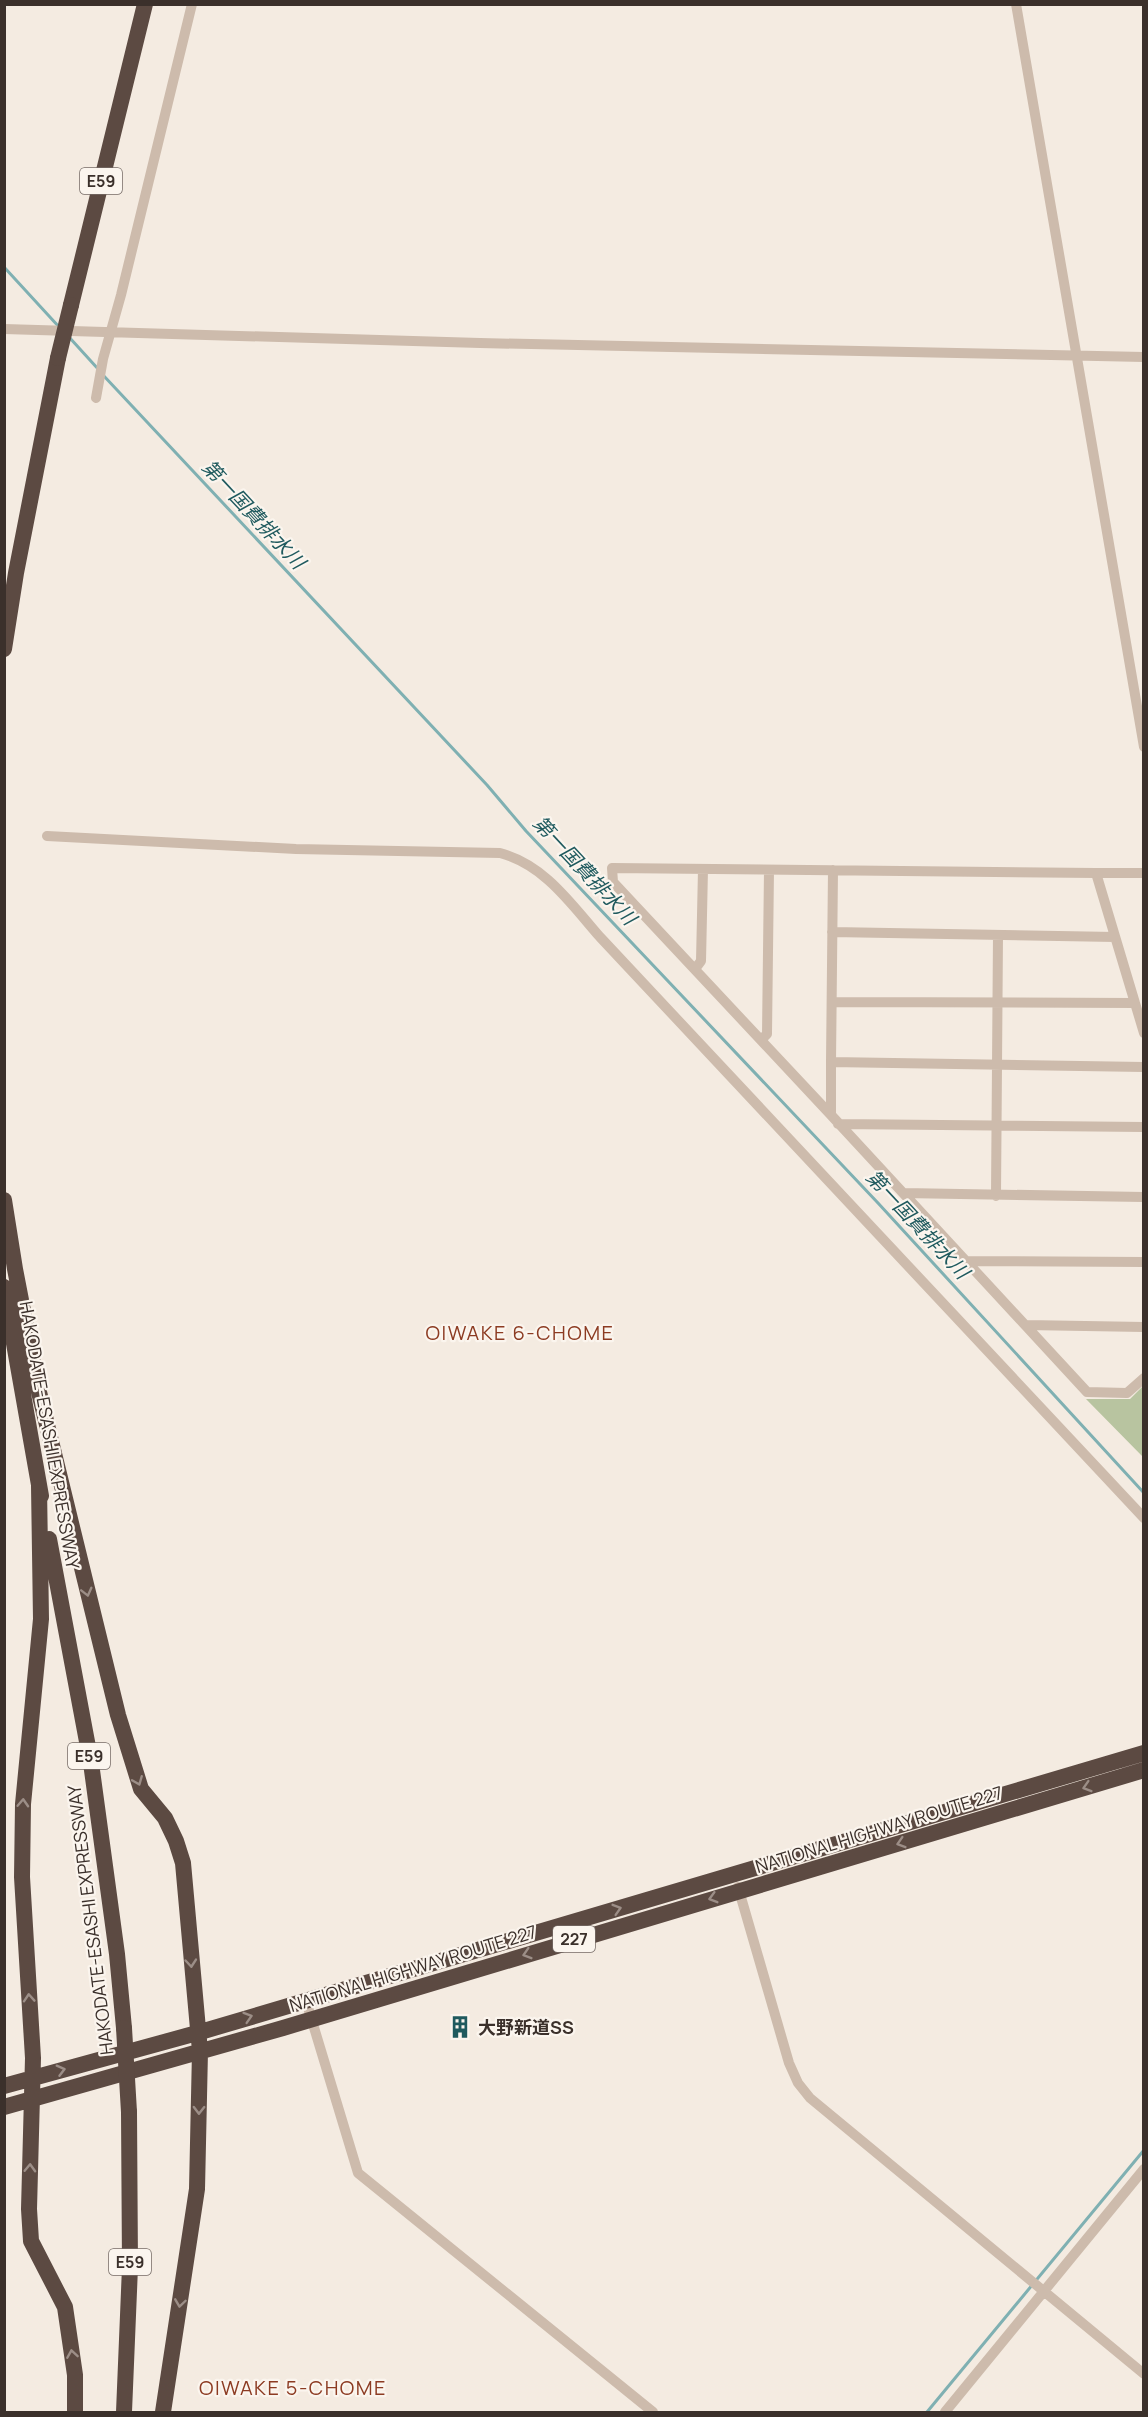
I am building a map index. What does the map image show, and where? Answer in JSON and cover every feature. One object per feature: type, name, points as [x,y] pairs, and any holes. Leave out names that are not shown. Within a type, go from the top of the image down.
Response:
[{"type":"highway","name":"E59","points":[[4,649],[16,573],[58,358],[144,4]]},
{"type":"highway","points":[[4,1200],[40,1400],[134,1772],[141,1789],[165,1818],[183,1863],[200,2051],[197,2189],[163,2412]]},
{"type":"highway","name":"HAKODATE-ESASHI EXPRESSWAY","points":[[4,1287],[91,1762],[117,1954],[129,2112],[130,2267],[124,2412]]},
{"type":"highway","points":[[39,1486],[41,1620],[23,1803],[22,1877],[33,2077],[29,2209],[31,2241],[65,2307],[75,2375],[75,2412]]},
{"type":"highway","name":"NATIONAL HIGHWAY ROUTE 227","points":[[4,2107],[311,2019],[1143,1753]]},
{"type":"highway","name":"NATIONAL HIGHWAY ROUTE 227","points":[[4,2086],[1143,1770]]},
{"type":"street","points":[[96,398],[103,359],[192,4]]},
{"type":"street","points":[[1016,4],[1143,747]]},
{"type":"street","points":[[4,329],[1143,357]]},
{"type":"street","points":[[47,836],[296,849],[500,853],[529,865],[560,891],[600,937],[1143,1518]]},
{"type":"street","points":[[1143,873],[612,868],[613,882],[1087,1392],[1127,1392],[1143,1377]]},
{"type":"street","points":[[695,969],[701,961],[703,869]]},
{"type":"street","points":[[761,1040],[766,1034],[769,870]]},
{"type":"street","points":[[831,1115],[833,870]]},
{"type":"street","points":[[1096,873],[1143,1033]]},
{"type":"street","points":[[832,932],[1115,937]]},
{"type":"street","points":[[996,1196],[998,935]]},
{"type":"street","points":[[832,1002],[1135,1003]]},
{"type":"street","points":[[831,1062],[1143,1066]]},
{"type":"street","points":[[838,1125],[1143,1127]]},
{"type":"street","points":[[903,1193],[1143,1197]]},
{"type":"street","points":[[967,1261],[1143,1262]]},
{"type":"street","points":[[1026,1325],[1143,1327]]},
{"type":"street","points":[[736,1883],[789,2063],[798,2084],[810,2098],[1143,2374]]},
{"type":"street","points":[[306,2001],[358,2173],[653,2412]]},
{"type":"street","points":[[945,2412],[1037,2286],[1143,2169]]},
{"type":"green space","points":[[1143,1386],[1143,1457],[1086,1399],[1130,1399]]},
{"type":"waterway","name":"第一国費排水川","points":[[4,267],[60,328]]},
{"type":"waterway","name":"第一国費排水川","points":[[69,337],[99,370]]},
{"type":"waterway","name":"第一国費排水川","points":[[103,375],[487,785],[526,831],[878,1203],[1144,1493]]},
{"type":"waterway","points":[[927,2412],[1144,2150]]},
{"type":"place","name":"大野新道SS","points":[[460,2027]]},
{"type":"district","name":"OIWAKE 6-CHOME","points":[[520,1332]]},
{"type":"district","name":"OIWAKE 5-CHOME","points":[[293,2387]]}]
